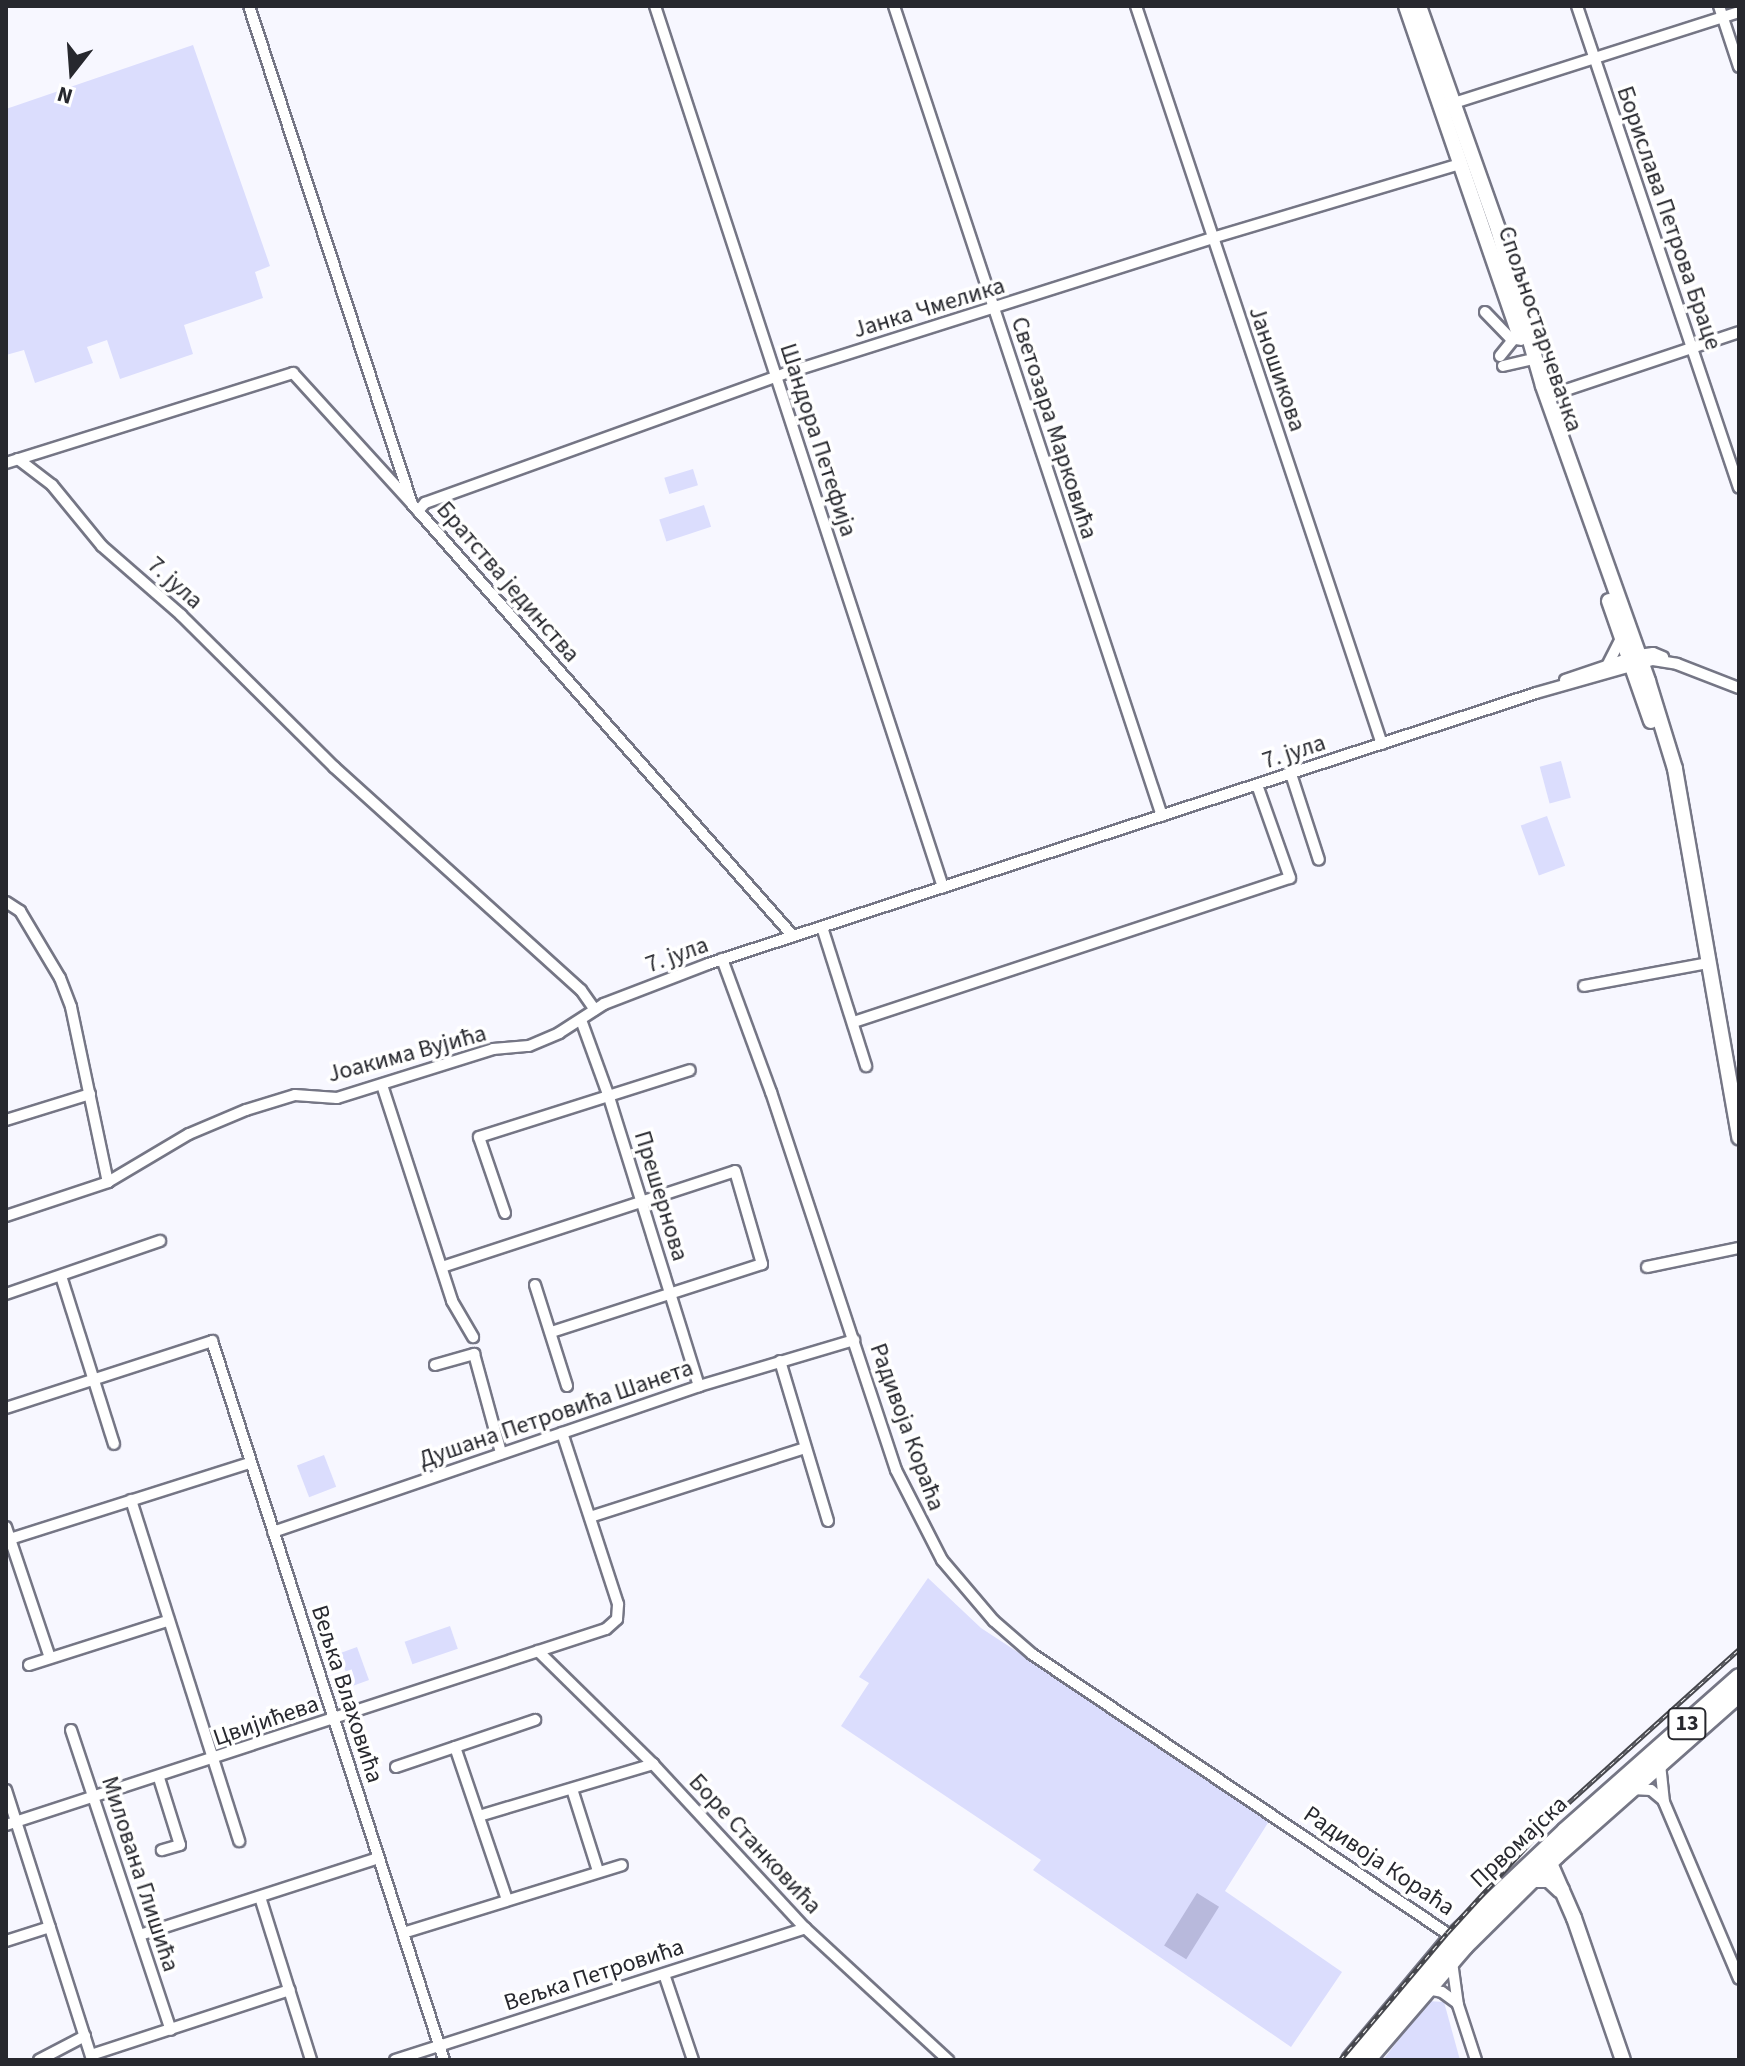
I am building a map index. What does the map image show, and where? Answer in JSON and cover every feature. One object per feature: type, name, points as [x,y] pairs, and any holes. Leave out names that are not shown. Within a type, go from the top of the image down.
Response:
[{"type":"main road","name":"Првомајска","points":[[1350,2060],[1459,1942],[1739,1677]]},
{"type":"main road","name":"Првомајска","points":[[1367,2060],[1452,1960],[1459,1942],[1533,1879],[1551,1853],[1632,1789],[1739,1694]]},
{"type":"main road","points":[[1533,1879],[1549,1879],[1561,1890]]},
{"type":"street","name":"Братства јединства","points":[[249,6],[415,507],[793,936]]},
{"type":"street","name":"Шандора Петефија","points":[[655,6],[943,887]]},
{"type":"street","name":"Светозара Марковића","points":[[894,6],[1162,816]]},
{"type":"street","name":"Јаношикова","points":[[1136,6],[1382,744]]},
{"type":"street","name":"Спољностарчевачка","points":[[1406,6],[1517,340],[1528,360],[1621,638],[1635,661]]},
{"type":"street","name":"Спољностарчевачка","points":[[1419,6],[1498,229],[1548,396],[1635,661]]},
{"type":"street","name":"Борислава Петрова Браце","points":[[1577,6],[1739,488]]},
{"type":"street","points":[[1454,103],[1594,58],[1721,12],[1739,12]]},
{"type":"street","points":[[1721,12],[1739,67]]},
{"type":"street","name":"Јанка Чмелика","points":[[415,507],[777,377],[1212,238],[1460,164]]},
{"type":"street","points":[[1485,312],[1517,340],[1501,361],[1528,360]]},
{"type":"street","points":[[1548,396],[1739,332]]},
{"type":"street","points":[[6,463],[293,373],[415,507]]},
{"type":"street","name":"7. јула","points":[[18,459],[52,485],[102,546],[181,615],[334,767],[581,990],[595,1010],[722,959],[1635,661]]},
{"type":"street","points":[[1607,666],[1621,638]]},
{"type":"street","points":[[1635,661],[1657,654],[1664,661],[1739,688]]},
{"type":"street","points":[[1635,661],[1647,678],[1675,769],[1674,780]]},
{"type":"street","points":[[1635,661],[1674,780],[1739,1137]]},
{"type":"street","name":"7. јула","points":[[1536,693],[1607,666],[1635,661]]},
{"type":"street","points":[[1647,678],[1664,661]]},
{"type":"street","points":[[1291,774],[1319,860]]},
{"type":"street","points":[[854,1022],[1290,878],[1257,785]]},
{"type":"street","points":[[6,902],[20,911],[60,978],[71,1007],[108,1182]]},
{"type":"street","points":[[822,927],[866,1066]]},
{"type":"street","name":"Радивоја Кораћа","points":[[722,959],[766,1077],[896,1470],[923,1528],[957,1580],[994,1621],[1032,1654],[1113,1711],[1347,1862],[1459,1942]]},
{"type":"street","points":[[1584,986],[1708,963]]},
{"type":"street","name":"Јоакима Вујића","points":[[6,1216],[108,1182],[189,1134],[246,1110],[295,1095],[337,1098],[493,1049],[529,1046],[595,1010]]},
{"type":"street","name":"Прешернова","points":[[581,1020],[608,1094],[699,1386]]},
{"type":"street","points":[[505,1213],[479,1137],[690,1070]]},
{"type":"street","points":[[382,1085],[452,1301],[473,1337]]},
{"type":"street","points":[[6,1120],[90,1094]]},
{"type":"street","points":[[442,1267],[735,1171],[762,1264],[551,1332]]},
{"type":"street","points":[[6,1294],[160,1241]]},
{"type":"street","points":[[1647,1267],[1739,1248]]},
{"type":"street","points":[[61,1276],[114,1444]]},
{"type":"street","points":[[535,1285],[567,1386]]},
{"type":"street","name":"Душана Петровића Шанета","points":[[273,1532],[699,1386],[854,1340]]},
{"type":"street","name":"Вељка Влаховића","points":[[93,1379],[212,1341],[444,2060]]},
{"type":"street","points":[[435,1365],[474,1354],[501,1453]]},
{"type":"street","points":[[780,1361],[828,1521]]},
{"type":"street","points":[[6,1408],[93,1379]]},
{"type":"street","points":[[562,1433],[590,1517],[805,1448]]},
{"type":"street","points":[[10,1539],[250,1463]]},
{"type":"street","points":[[131,1500],[211,1761],[239,1841]]},
{"type":"street","name":"Цвијићева","points":[[11,1824],[211,1761],[606,1629],[617,1619],[618,1604],[590,1517]]},
{"type":"street","points":[[6,1527],[50,1658]]},
{"type":"street","points":[[29,1665],[167,1621]]},
{"type":"street","name":"Боре Станковића","points":[[538,1651],[653,1764],[805,1928],[948,2060]]},
{"type":"street","points":[[396,1767],[535,1720]]},
{"type":"street","name":"Милована Глишића","points":[[71,1730],[171,2030]]},
{"type":"street","points":[[455,1747],[507,1900]]},
{"type":"street","points":[[479,1816],[653,1764]]},
{"type":"street","points":[[1660,1764],[1664,1802],[1739,1979]]},
{"type":"street","points":[[159,1778],[180,1845],[162,1850]]},
{"type":"street","points":[[572,1789],[598,1871]]},
{"type":"street","points":[[1632,1789],[1651,1790],[1664,1802]]},
{"type":"street","points":[[6,1790],[11,1824],[50,1927],[91,2058],[290,1990]]},
{"type":"street","points":[[1551,1853],[1561,1890],[1574,1918],[1623,2060]]},
{"type":"street","points":[[1551,1853],[1573,1901],[1574,1918]]},
{"type":"street","points":[[140,1935],[378,1858]]},
{"type":"street","points":[[403,1933],[622,1865]]},
{"type":"street","points":[[260,1897],[311,2060]]},
{"type":"street","points":[[6,1941],[50,1927]]},
{"type":"street","name":"Вељка Петровића","points":[[395,2060],[805,1928]]},
{"type":"street","points":[[1452,1960],[1458,2005],[1476,2060]]},
{"type":"street","points":[[664,1974],[693,2060]]},
{"type":"street","points":[[1427,1989],[1447,1994],[1458,2005]]},
{"type":"street","points":[[39,2060],[85,2036]]},
{"type":"shaded area","points":[[193,45],[270,266],[255,272],[263,298],[184,325],[193,354],[120,379],[107,340],[87,347],[93,363],[35,383],[24,350],[6,355],[6,109]]},
{"type":"shaded area","points":[[693,469],[698,485],[669,494],[664,478]]},
{"type":"shaded area","points":[[704,505],[711,527],[666,541],[659,520]]},
{"type":"shaded area","points":[[1561,761],[1571,798],[1550,803],[1540,767]]},
{"type":"shaded area","points":[[1547,816],[1565,866],[1539,875],[1521,826]]},
{"type":"shaded area","points":[[324,1455],[336,1487],[309,1497],[297,1465]]},
{"type":"shaded area","points":[[928,1578],[981,1628],[1271,1818],[1225,1891],[1342,1972],[1291,2047],[1033,1870],[1041,1860],[841,1726],[869,1683],[859,1677]]},
{"type":"shaded area","points":[[450,1626],[458,1649],[412,1664],[405,1642]]},
{"type":"shaded area","points":[[357,1647],[369,1680],[351,1686],[339,1653]]},
{"type":"shaded area","points":[[1197,1893],[1219,1907],[1186,1959],[1164,1946]]},
{"type":"shaded area","points":[[1428,2001],[1444,2002],[1460,2060],[1383,2060]]},
{"type":"railway","points":[[1340,2060],[1447,1933],[1556,1814],[1739,1649]]}]
